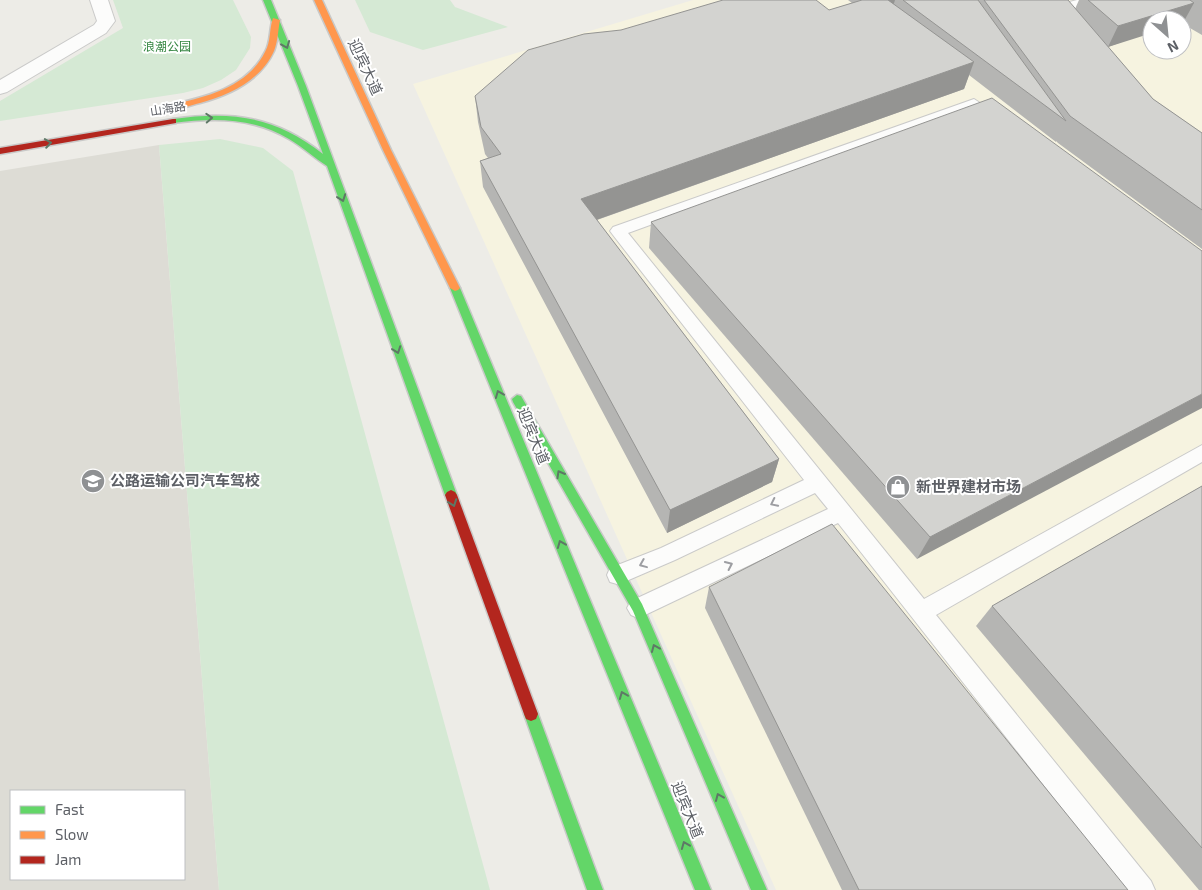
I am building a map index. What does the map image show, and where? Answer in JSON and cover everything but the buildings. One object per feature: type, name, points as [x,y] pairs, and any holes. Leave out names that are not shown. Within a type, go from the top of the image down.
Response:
[{"type":"main road","points":[[267,0],[276,20],[595,890]]},
{"type":"main road","name":"迎宾大道","points":[[318,0],[387,150],[460,298],[703,890]]},
{"type":"main road","name":"山海路","points":[[162,109],[201,101],[247,81],[260,67],[270,50],[276,20]]},
{"type":"main road","name":"山海路","points":[[0,150],[175,122],[233,117],[258,120],[279,127],[301,140],[329,164]]},
{"type":"main road","points":[[460,298],[617,575],[638,608],[758,890]]},
{"type":"street","points":[[0,88],[100,28],[106,21],[99,0]]},
{"type":"lane","points":[[1067,26],[1054,10],[1091,0]]},
{"type":"lane","points":[[1013,132],[974,103],[618,231],[1142,890]]},
{"type":"lane","points":[[921,612],[1202,453]]},
{"type":"lane","points":[[617,575],[668,554],[818,482]]},
{"type":"lane","points":[[638,608],[842,512]]},
{"type":"shaded area","name":"新世界建材市场","points":[[693,0],[1202,0],[1202,890],[776,890],[413,84]]},
{"type":"shaded area","name":"公路运输公司汽车驾校","points":[[159,145],[219,890],[0,890],[0,171]]},
{"type":"green space","name":"浪潮公园","points":[[113,0],[233,0],[251,37],[250,48],[236,70],[221,80],[203,88],[183,93],[0,121],[0,101],[123,28]]},
{"type":"green space","points":[[355,0],[450,0],[455,7],[508,27],[423,50],[370,32]]},
{"type":"green space","points":[[220,139],[263,148],[293,171],[490,890],[219,890],[159,145]]},
{"type":"traffic: fast","points":[[267,0],[302,86],[451,495]]},
{"type":"traffic: fast","points":[[173,121],[218,117],[238,118],[257,122],[293,137],[329,164]]},
{"type":"traffic: fast","points":[[455,288],[703,890]]},
{"type":"traffic: fast","points":[[517,399],[638,608],[759,890]]},
{"type":"traffic: fast","points":[[531,714],[595,890]]},
{"type":"traffic: slow","points":[[318,0],[387,150],[455,288]]},
{"type":"traffic: slow","points":[[173,107],[215,96],[242,83],[253,75],[270,51],[276,20]]},
{"type":"traffic: jam","points":[[0,151],[173,121]]},
{"type":"traffic: jam","points":[[451,495],[531,714]]},
{"type":"place","name":"公路运输公司汽车驾校","points":[[93,481]]},
{"type":"place","name":"新世界建材市场","points":[[898,487]]}]
